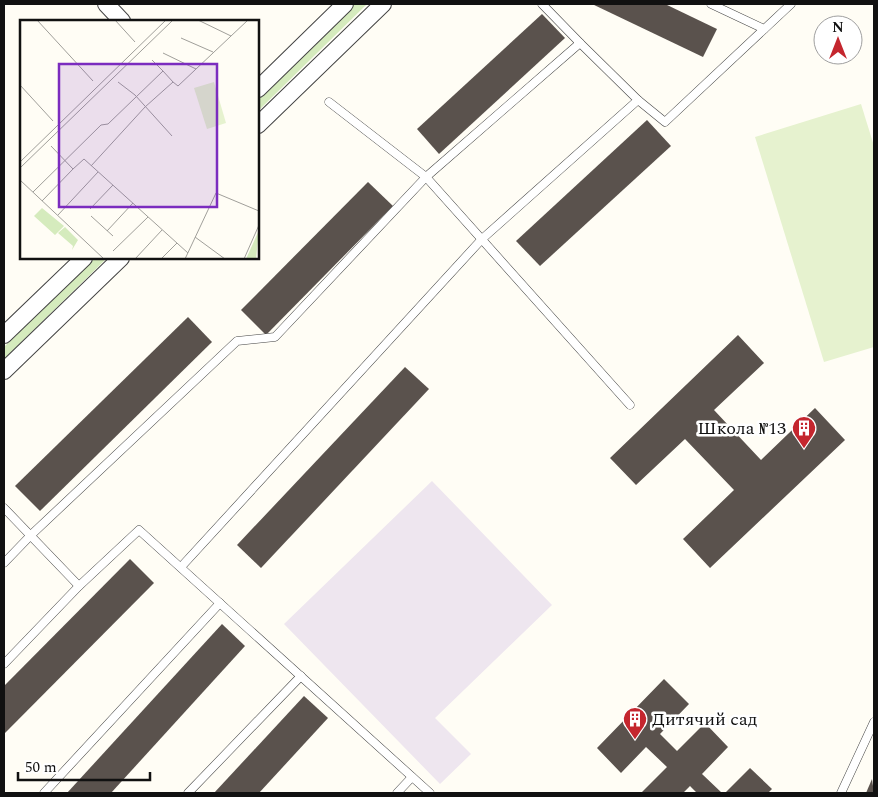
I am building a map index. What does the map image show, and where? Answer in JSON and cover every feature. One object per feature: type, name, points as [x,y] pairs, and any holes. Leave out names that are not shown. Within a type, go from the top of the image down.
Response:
[{"type":"street","points":[[106,4],[121,20]]},
{"type":"street","points":[[259,88],[345,4]]},
{"type":"street","points":[[259,124],[382,4]]},
{"type":"street","points":[[4,335],[83,259]]},
{"type":"street","points":[[4,371],[120,259]]},
{"type":"lane","points":[[542,4],[638,100],[665,122],[791,4]]},
{"type":"lane","points":[[711,4],[764,29]]},
{"type":"lane","points":[[4,563],[31,535],[237,341],[275,337],[426,177],[580,43]]},
{"type":"lane","points":[[181,567],[482,239],[638,100]]},
{"type":"lane","points":[[329,102],[426,177],[630,405]]},
{"type":"lane","points":[[4,508],[79,586]]},
{"type":"lane","points":[[4,664],[79,586],[138,530],[430,793]]},
{"type":"lane","points":[[44,793],[220,603]]},
{"type":"lane","points":[[188,793],[300,676]]},
{"type":"lane","points":[[841,793],[874,722]]},
{"type":"lane","points":[[397,793],[412,777]]},
{"type":"shaded area","points":[[432,481],[552,605],[435,718],[471,754],[440,784],[284,624]]},
{"type":"green space","points":[[354,4],[367,4],[259,110],[259,98]]},
{"type":"green space","points":[[861,104],[874,146],[874,347],[824,362],[755,137]]},
{"type":"green space","points":[[94,259],[106,259],[4,359],[4,347]]},
{"type":"building","points":[[592,4],[665,4],[717,29],[703,57]]},
{"type":"building","points":[[542,14],[565,38],[439,154],[417,129]]},
{"type":"building","points":[[647,120],[671,146],[540,266],[516,241]]},
{"type":"building","points":[[368,182],[393,206],[266,335],[241,310]]},
{"type":"building","points":[[188,317],[212,342],[40,511],[15,486]]},
{"type":"building","name":"Школа №13","points":[[738,335],[764,363],[714,410],[761,460],[815,408],[845,440],[710,568],[683,539],[734,490],[685,439],[636,485],[610,458]]},
{"type":"building","points":[[405,367],[429,389],[261,568],[237,545]]},
{"type":"building","points":[[130,559],[154,583],[4,734],[4,686]]},
{"type":"building","points":[[222,624],[245,646],[111,793],[67,793]]},
{"type":"building","name":"Дитячий сад","points":[[664,679],[689,704],[660,734],[677,751],[705,723],[728,747],[702,774],[722,793],[697,793],[690,786],[683,793],[641,793],[667,767],[646,747],[621,773],[597,748]]},
{"type":"building","points":[[304,696],[328,718],[259,793],[214,793]]},
{"type":"building","name":"Дитячий сад","points":[[750,768],[772,789],[768,793],[725,793]]},
{"type":"building","points":[[872,779],[874,793],[866,793]]},
{"type":"place","name":"Школа №13","points":[[804,449]]},
{"type":"place","name":"Дитячий сад","points":[[635,740]]}]
